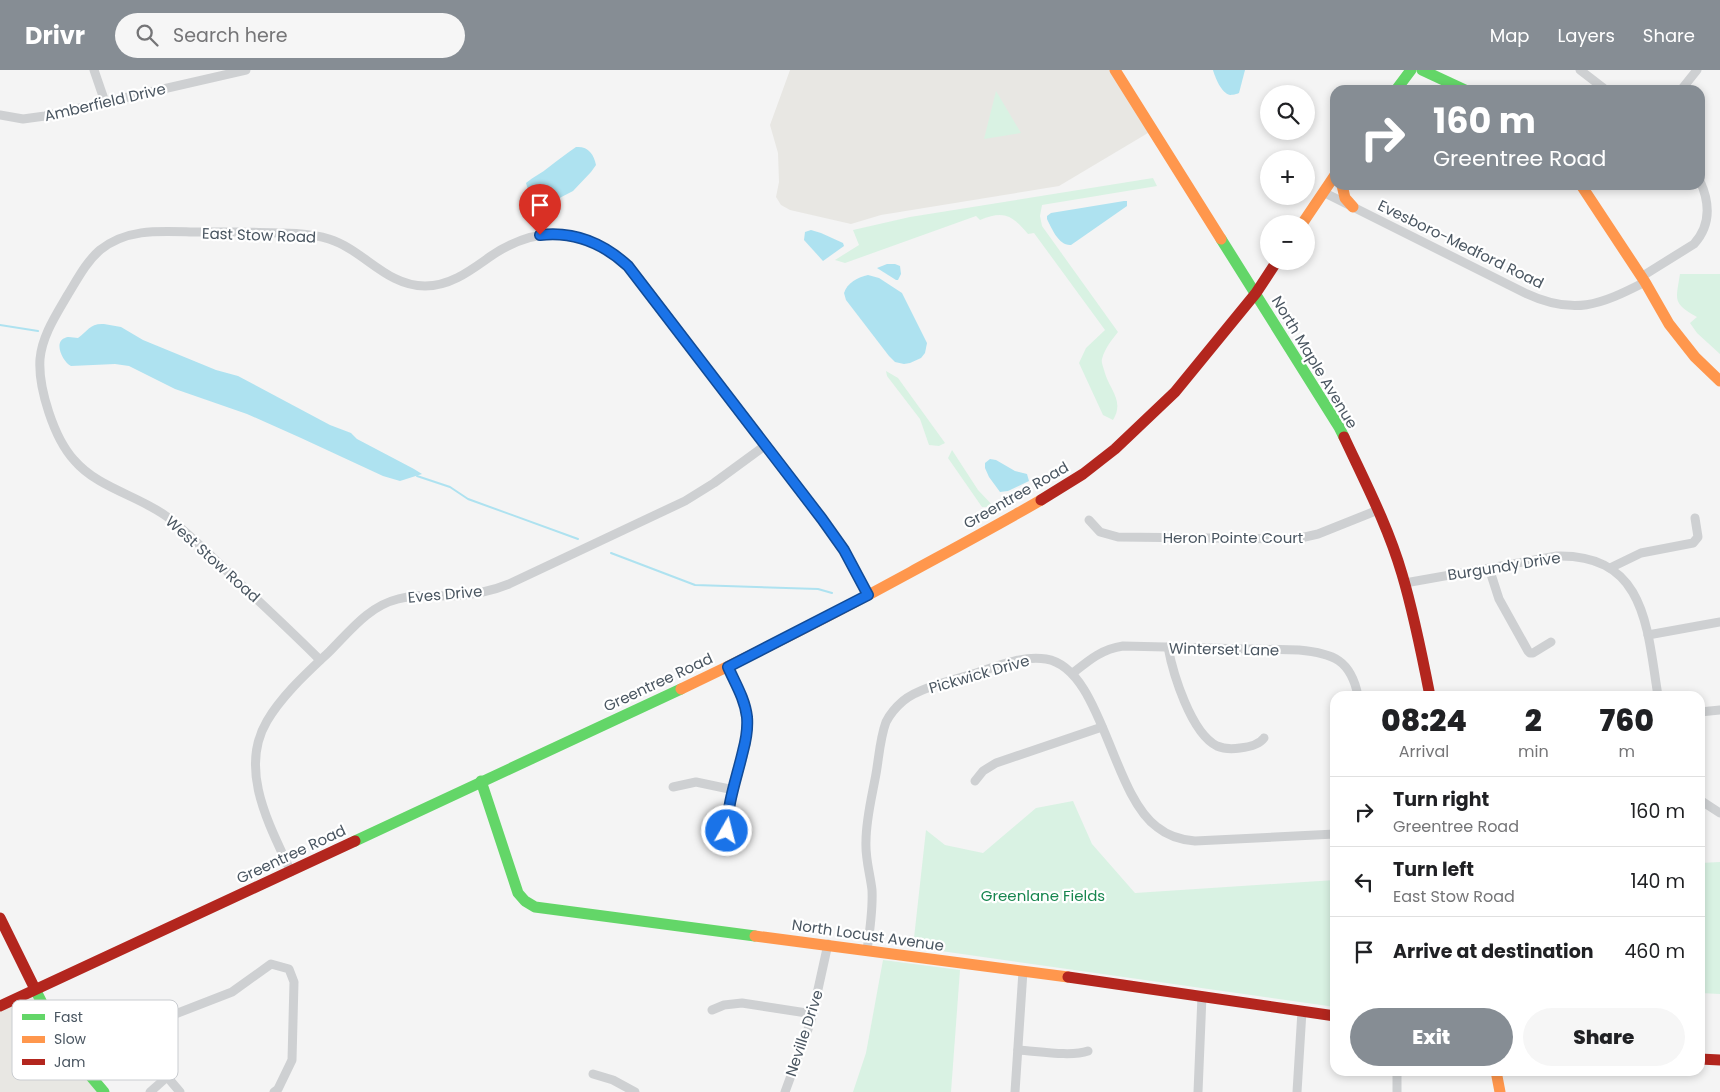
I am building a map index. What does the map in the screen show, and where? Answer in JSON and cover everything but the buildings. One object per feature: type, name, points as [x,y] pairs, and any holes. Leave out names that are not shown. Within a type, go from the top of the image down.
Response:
[{"type":"main road","name":"North Maple Avenue","points":[[1115,70],[1340,427],[1378,510],[1405,583],[1420,643],[1429,691]]},
{"type":"main road","points":[[1400,85],[1411,70]]},
{"type":"main road","points":[[1422,70],[1454,85]]},
{"type":"main road","points":[[1308,215],[1330,182]]},
{"type":"main road","points":[[1343,190],[1345,198],[1353,207]]},
{"type":"main road","points":[[1584,190],[1677,335],[1695,357],[1720,380]]},
{"type":"main road","name":"Greentree Road","points":[[12,1000],[728,667],[868,595],[1012,517],[1061,488],[1130,437],[1172,396],[1256,293],[1271,270]]},
{"type":"main road","name":"North Locust Avenue","points":[[481,781],[518,893],[524,901],[535,907],[828,944],[1330,1015]]},
{"type":"main road","points":[[0,918],[40,1000]]},
{"type":"main road","name":"Greentree Road","points":[[0,1006],[12,1000]]},
{"type":"main road","points":[[1705,1059],[1720,1060]]},
{"type":"main road","points":[[1497,1076],[1500,1092]]},
{"type":"main road","points":[[94,1080],[104,1092]]},
{"type":"street","points":[[94,70],[105,102]]},
{"type":"street","name":"Amberfield Drive","points":[[0,115],[23,119],[34,118],[105,102],[209,74],[246,70]]},
{"type":"street","points":[[1580,70],[1600,85]]},
{"type":"street","points":[[1686,85],[1697,70]]},
{"type":"street","name":"Evesboro-Medford Road","points":[[1323,192],[1538,300],[1560,306],[1578,306],[1607,300],[1643,280],[1694,244],[1704,228],[1708,210],[1703,190]]},
{"type":"street","name":"East Stow Road","points":[[44,343],[65,300],[92,257],[109,243],[139,232],[248,232],[316,236],[339,243],[397,280],[425,286],[449,282],[461,277],[503,248],[527,238],[553,234],[580,237],[606,248],[628,266],[837,540],[868,595]]},
{"type":"street","name":"West Stow Road","points":[[44,343],[40,358],[44,392],[57,433],[72,459],[110,487],[153,508],[173,522],[320,660]]},
{"type":"street","name":"Eves Drive","points":[[290,872],[259,796],[256,772],[257,747],[263,729],[272,712],[365,615],[386,603],[411,597],[481,593],[509,584],[685,501],[714,483],[766,445]]},
{"type":"street","name":"Heron Pointe Court","points":[[1088,520],[1100,532],[1118,537],[1296,539],[1312,536],[1378,510]]},
{"type":"street","points":[[1610,568],[1641,553],[1693,543],[1698,537],[1695,518]]},
{"type":"street","name":"Burgundy Drive","points":[[1405,583],[1557,556],[1574,556],[1590,559],[1610,568],[1624,580],[1637,598],[1648,635],[1657,691]]},
{"type":"street","points":[[1489,568],[1499,599],[1530,653],[1551,642]]},
{"type":"street","points":[[1648,635],[1720,622]]},
{"type":"street","name":"Winterset Lane","points":[[1073,673],[1093,657],[1114,647],[1298,650],[1332,656],[1346,666],[1354,680],[1357,691]]},
{"type":"street","points":[[1168,647],[1174,674],[1191,714],[1200,729],[1211,741],[1217,746],[1232,748],[1254,745],[1261,742],[1264,738]]},
{"type":"street","name":"Pickwick Drive","points":[[867,950],[872,902],[866,850],[866,830],[886,722],[891,713],[904,700],[920,692],[946,682],[1017,661],[1038,658],[1047,659],[1064,665],[1073,673],[1085,692],[1139,808],[1149,821],[1166,833],[1185,840],[1202,841],[1330,834]]},
{"type":"street","points":[[728,667],[742,698],[748,725],[727,822],[731,850]]},
{"type":"street","points":[[1705,712],[1720,710]]},
{"type":"street","points":[[975,781],[984,771],[996,763],[1102,728]]},
{"type":"street","points":[[673,786],[700,782],[734,790]]},
{"type":"street","points":[[1705,803],[1720,813]]},
{"type":"street","name":"Neville Drive","points":[[785,1092],[805,1041],[813,1014],[828,944]]},
{"type":"street","points":[[178,1013],[232,992],[271,964],[289,969],[294,982],[292,1060],[278,1089],[274,1092]]},
{"type":"street","points":[[1015,1092],[1023,971]]},
{"type":"street","points":[[1198,1092],[1202,996]]},
{"type":"street","points":[[712,1010],[724,1005],[742,1003],[813,1014]]},
{"type":"street","points":[[1297,1092],[1302,1011]]},
{"type":"street","points":[[1018,1050],[1081,1053],[1088,1051]]},
{"type":"street","points":[[593,1074],[614,1080],[635,1092]]},
{"type":"street","points":[[1397,1076],[1397,1092]]},
{"type":"street","points":[[150,1092],[164,1080]]},
{"type":"street","points":[[170,1080],[180,1092]]},
{"type":"shaded area","points":[[790,70],[1115,70],[1153,130],[1059,186],[881,215],[851,224],[790,210],[781,205],[776,197],[779,182],[778,153],[770,125]]},
{"type":"shaded area","points":[[35,989],[40,1000],[12,1000]]},
{"type":"shaded area","points":[[12,1000],[12,1080],[94,1080],[104,1092],[0,1092],[0,1006]]},
{"type":"green space","points":[[996,91],[1021,133],[984,139]]},
{"type":"green space","points":[[1153,178],[1157,186],[1042,205],[1040,216],[1042,226],[1118,332],[1103,355],[1102,360],[1106,377],[1117,401],[1113,420],[1103,415],[1079,363],[1086,348],[1105,330],[1034,233],[1028,234],[1017,222],[1007,216],[995,215],[980,220],[976,216],[845,263],[835,260],[859,245],[853,230],[910,217]]},
{"type":"green space","points":[[1680,274],[1720,274],[1720,354],[1697,333],[1690,323],[1697,317],[1683,308],[1678,300]]},
{"type":"green space","points":[[886,371],[898,378],[945,443],[939,446],[929,445],[920,419],[887,376]]},
{"type":"green space","points":[[952,450],[978,490],[994,507],[982,507],[948,458]]},
{"type":"green space","name":"Greenlane Fields","points":[[1073,801],[1092,844],[1135,893],[1330,880],[1330,1006],[913,947],[926,830],[945,845],[983,853],[1036,808]]},
{"type":"green space","points":[[1720,862],[1720,994],[1705,993],[1705,863]]},
{"type":"green space","points":[[883,960],[960,970],[951,1092],[853,1092],[866,1053]]},
{"type":"water","points":[[1213,70],[1245,70],[1239,93],[1227,94],[1219,84]]},
{"type":"water","points":[[576,147],[587,149],[594,157],[596,165],[573,191],[548,204],[544,204],[529,193],[526,183]]},
{"type":"water","points":[[1127,201],[1127,206],[1071,245],[1067,245],[1059,240],[1047,219],[1047,216],[1051,213]]},
{"type":"water","points":[[811,230],[843,243],[844,246],[823,261],[804,240],[805,232]]},
{"type":"water","points":[[887,264],[900,266],[901,274],[898,280],[877,268]]},
{"type":"water","points":[[868,275],[879,278],[902,293],[927,343],[925,353],[921,358],[904,364],[895,362],[846,300],[844,293],[850,283]]},
{"type":"water","points":[[104,324],[121,327],[143,340],[216,370],[238,376],[330,425],[351,433],[357,439],[422,474],[400,481],[383,476],[247,414],[175,389],[129,366],[115,364],[71,366],[68,364],[60,352],[61,340],[68,337],[78,338],[92,326]]},
{"type":"water","points":[[990,459],[996,460],[1015,471],[1027,474],[1029,481],[1008,491],[1000,492],[985,468],[985,463]]},
{"type":"waterway","points":[[0,325],[38,331]]},
{"type":"waterway","points":[[417,476],[450,487],[468,499],[578,539]]},
{"type":"waterway","points":[[611,553],[695,585],[818,589],[832,593]]},
{"type":"traffic: fast","points":[[1400,85],[1411,70]]},
{"type":"traffic: fast","points":[[1422,70],[1454,85]]},
{"type":"traffic: fast","points":[[1221,239],[1344,437]]},
{"type":"traffic: fast","points":[[355,841],[681,689]]},
{"type":"traffic: fast","points":[[481,781],[518,893],[525,901],[535,907],[755,936]]},
{"type":"traffic: fast","points":[[35,989],[40,1000]]},
{"type":"traffic: fast","points":[[94,1080],[104,1092]]},
{"type":"traffic: slow","points":[[1115,70],[1221,239]]},
{"type":"traffic: slow","points":[[1308,215],[1330,182]]},
{"type":"traffic: slow","points":[[1343,190],[1345,198],[1353,207]]},
{"type":"traffic: slow","points":[[1584,190],[1645,282],[1669,324],[1695,357],[1720,381]]},
{"type":"traffic: slow","points":[[681,689],[768,647],[854,602],[1041,500]]},
{"type":"traffic: slow","points":[[755,936],[1068,977]]},
{"type":"traffic: slow","points":[[1497,1076],[1500,1092]]},
{"type":"traffic: jam","points":[[1041,500],[1083,474],[1115,449],[1175,392],[1256,293],[1271,270]]},
{"type":"traffic: jam","points":[[1344,437],[1376,504],[1396,556],[1414,619],[1429,691]]},
{"type":"traffic: jam","points":[[13,1000],[355,841]]},
{"type":"traffic: jam","points":[[0,918],[35,989]]},
{"type":"traffic: jam","points":[[1068,977],[1330,1015]]},
{"type":"traffic: jam","points":[[0,1006],[12,1000]]},
{"type":"traffic: jam","points":[[1705,1059],[1720,1060]]},
{"type":"route","points":[[540,235],[553,234],[580,237],[606,248],[628,266],[822,519],[844,550],[868,595],[728,667],[745,706],[748,725],[727,822],[727,831]]}]
